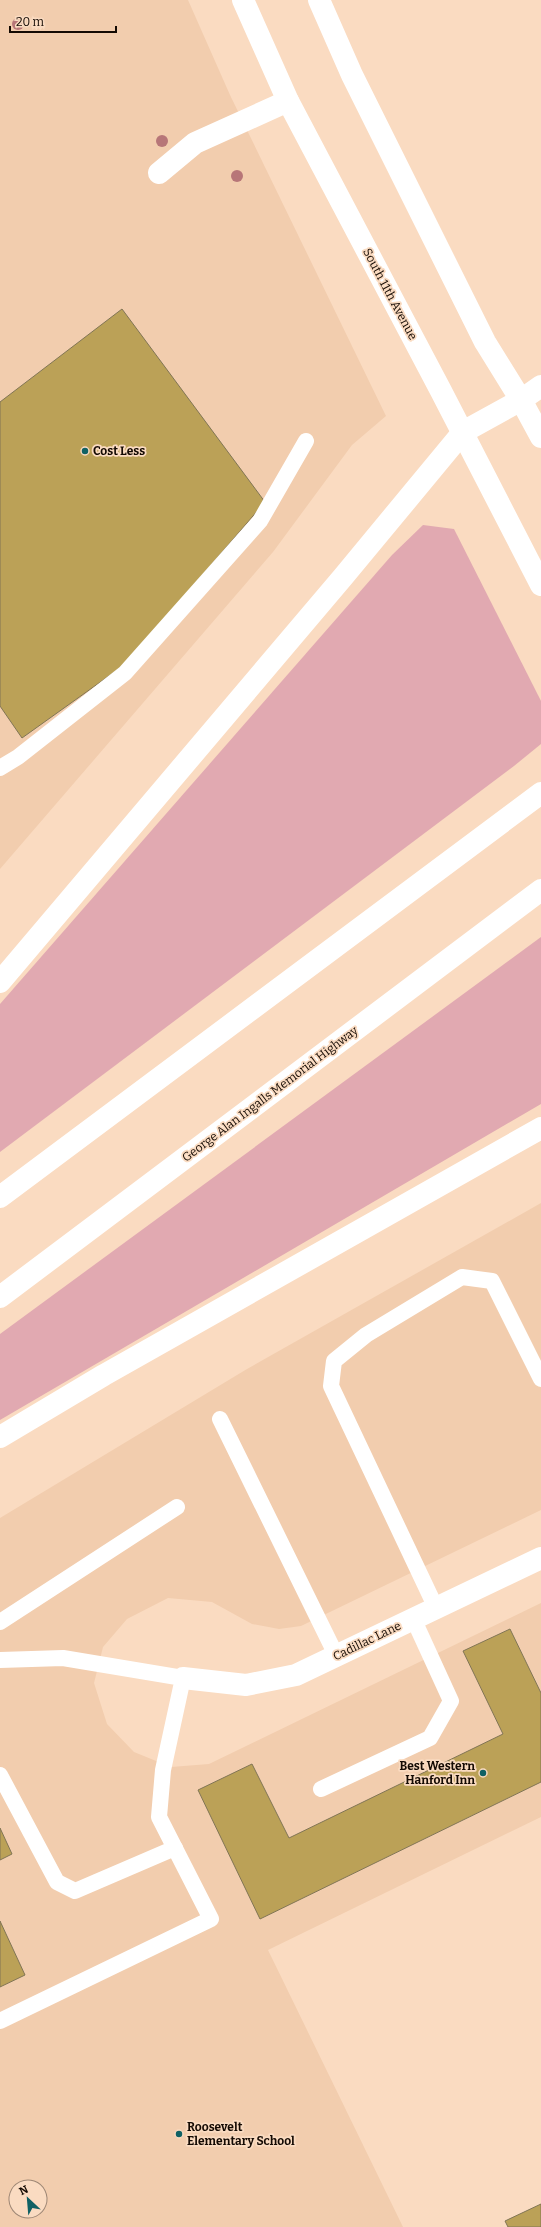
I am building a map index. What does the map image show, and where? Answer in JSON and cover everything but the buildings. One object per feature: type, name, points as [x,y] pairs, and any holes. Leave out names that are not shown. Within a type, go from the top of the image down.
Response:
[{"type":"main road","name":"South 11th Avenue","points":[[243,0],[288,101],[541,585]]},
{"type":"main road","points":[[318,0],[352,75],[485,342],[521,400],[541,436]]},
{"type":"main road","points":[[159,173],[195,143],[288,101]]},
{"type":"main road","points":[[0,982],[343,577],[462,432],[521,400],[541,386]]},
{"type":"main road","points":[[0,1197],[536,796]]},
{"type":"main road","name":"George Alan Ingalls Memorial Highway","points":[[0,1297],[541,890]]},
{"type":"main road","points":[[0,1437],[111,1372],[541,1128]]},
{"type":"main road","name":"Cadillac Lane","points":[[183,1678],[246,1685],[296,1675],[541,1558]]},
{"type":"lane","points":[[0,768],[18,757],[125,673],[260,521],[306,441]]},
{"type":"lane","points":[[436,1608],[331,1386],[334,1361],[366,1335],[462,1277],[492,1280],[541,1379]]},
{"type":"lane","points":[[220,1419],[336,1656]]},
{"type":"lane","points":[[0,1622],[177,1508]]},
{"type":"lane","points":[[321,1789],[430,1738],[451,1701],[413,1618]]},
{"type":"lane","points":[[0,1660],[63,1658],[183,1678],[163,1770],[159,1817],[210,1919],[0,2021]]},
{"type":"lane","points":[[0,1775],[57,1882],[75,1891],[175,1848]]},
{"type":"shaded area","points":[[0,0],[188,0],[230,95],[386,416],[352,445],[273,552],[0,869]]},
{"type":"shaded area","points":[[423,525],[454,529],[541,701],[541,744],[514,766],[0,1152],[0,1004],[392,555]]},
{"type":"shaded area","points":[[541,937],[541,1104],[0,1420],[0,1334]]},
{"type":"shaded area","points":[[541,1203],[541,1510],[301,1626],[279,1629],[252,1624],[212,1602],[168,1598],[127,1619],[103,1647],[94,1683],[107,1724],[134,1752],[171,1767],[209,1764],[541,1603],[541,1817],[268,1950],[403,2227],[0,2227],[0,1518],[247,1369]]},
{"type":"place","name":"Cost Less","points":[[85,451]]},
{"type":"place","name":"Best Western Hanford Inn","points":[[483,1773]]},
{"type":"place","name":"Roosevelt Elementary School","points":[[179,2134]]}]
